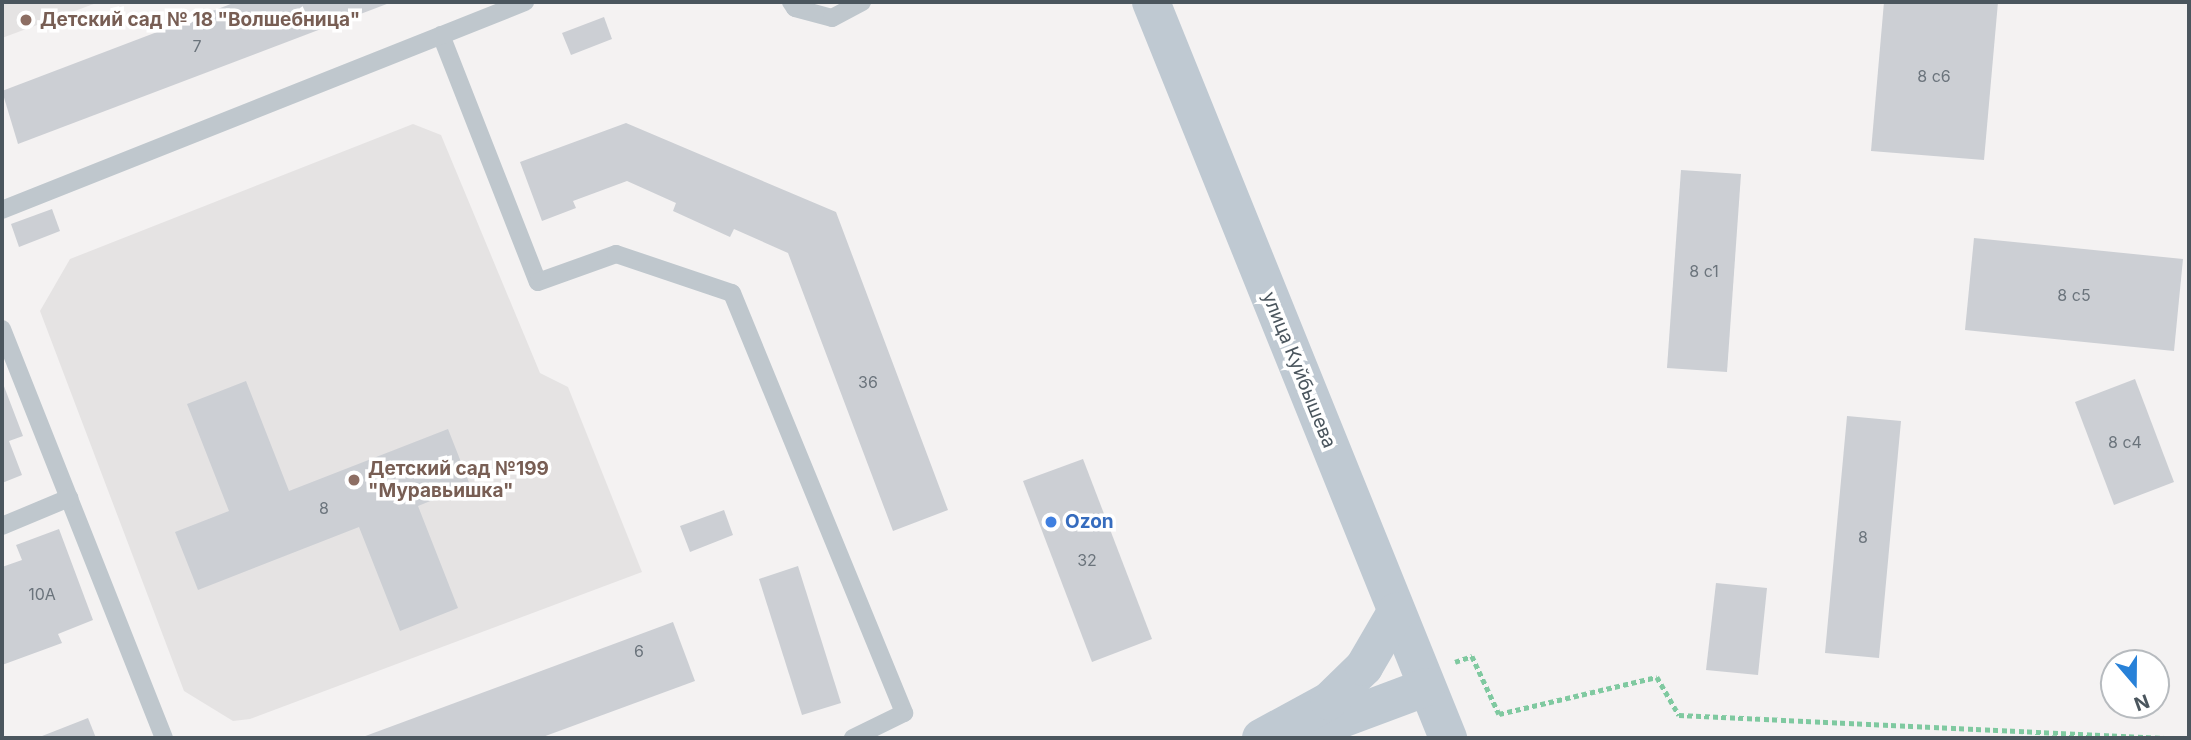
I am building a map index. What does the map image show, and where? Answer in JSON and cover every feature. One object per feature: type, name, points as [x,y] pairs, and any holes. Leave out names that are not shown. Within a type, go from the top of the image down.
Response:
[{"type":"main road","name":"улица Куйбышева","points":[[1151,2],[1433,702]]},
{"type":"main road","points":[[1261,738],[1329,701],[1364,667],[1396,612]]},
{"type":"main road","points":[[1292,738],[1433,702]]},
{"type":"main road","points":[[1331,738],[1433,702]]},
{"type":"lane","points":[[791,2],[795,8],[832,18],[862,2]]},
{"type":"lane","points":[[2,210],[517,3]]},
{"type":"lane","points":[[441,35],[538,282],[616,254],[732,293],[904,713],[853,738]]},
{"type":"lane","points":[[2,329],[164,738]]},
{"type":"lane","points":[[2,526],[69,498]]},
{"type":"path","points":[[1433,702],[1472,656],[1499,714],[1657,677],[1679,715],[2175,738]]},
{"type":"shaded area","name":"Детский сад № 18 \"Волшебница\"","points":[[2,2],[99,2],[2,38]]},
{"type":"shaded area","name":"Детский сад №199 \"Муравьишка\"","points":[[413,124],[441,135],[540,373],[568,387],[642,572],[250,719],[233,721],[184,691],[40,311],[70,259]]},
{"type":"building","points":[[236,2],[392,2],[18,144],[2,91]]},
{"type":"building","points":[[1884,2],[1998,2],[1984,160],[1871,151]]},
{"type":"building","points":[[604,17],[612,39],[571,55],[562,33]]},
{"type":"building","points":[[626,123],[836,212],[948,510],[893,531],[788,253],[734,229],[730,237],[673,211],[676,203],[627,181],[573,201],[576,208],[542,221],[520,162]]},
{"type":"building","points":[[1681,170],[1741,174],[1727,372],[1667,368]]},
{"type":"building","points":[[52,209],[60,231],[19,247],[11,224]]},
{"type":"building","points":[[1974,238],[2183,259],[2174,351],[1965,330]]},
{"type":"building","points":[[2135,379],[2174,482],[2114,505],[2075,402]]},
{"type":"building","points":[[2,381],[23,436],[9,441],[22,475],[2,483]]},
{"type":"building","points":[[246,381],[289,491],[448,429],[470,485],[418,506],[458,608],[400,631],[359,527],[198,590],[175,532],[229,511],[187,404]]},
{"type":"building","points":[[1847,416],[1901,421],[1879,658],[1825,653]]},
{"type":"building","points":[[1083,459],[1152,639],[1092,662],[1023,481]]},
{"type":"building","points":[[724,510],[733,535],[690,552],[680,526]]},
{"type":"building","points":[[59,529],[93,620],[58,634],[62,643],[2,665],[2,567],[22,560],[16,545]]},
{"type":"building","points":[[798,566],[841,703],[802,715],[759,579]]},
{"type":"building","points":[[1716,583],[1767,588],[1758,675],[1706,670]]},
{"type":"building","points":[[673,622],[695,681],[540,738],[360,738]]},
{"type":"building","points":[[88,718],[96,738],[37,738]]},
{"type":"place","name":"Детский сад № 18 \"Волшебница\"","points":[[26,20]]},
{"type":"place","name":"Детский сад №199 \"Муравьишка\"","points":[[354,480]]},
{"type":"place","name":"Ozon","points":[[1051,522]]}]
